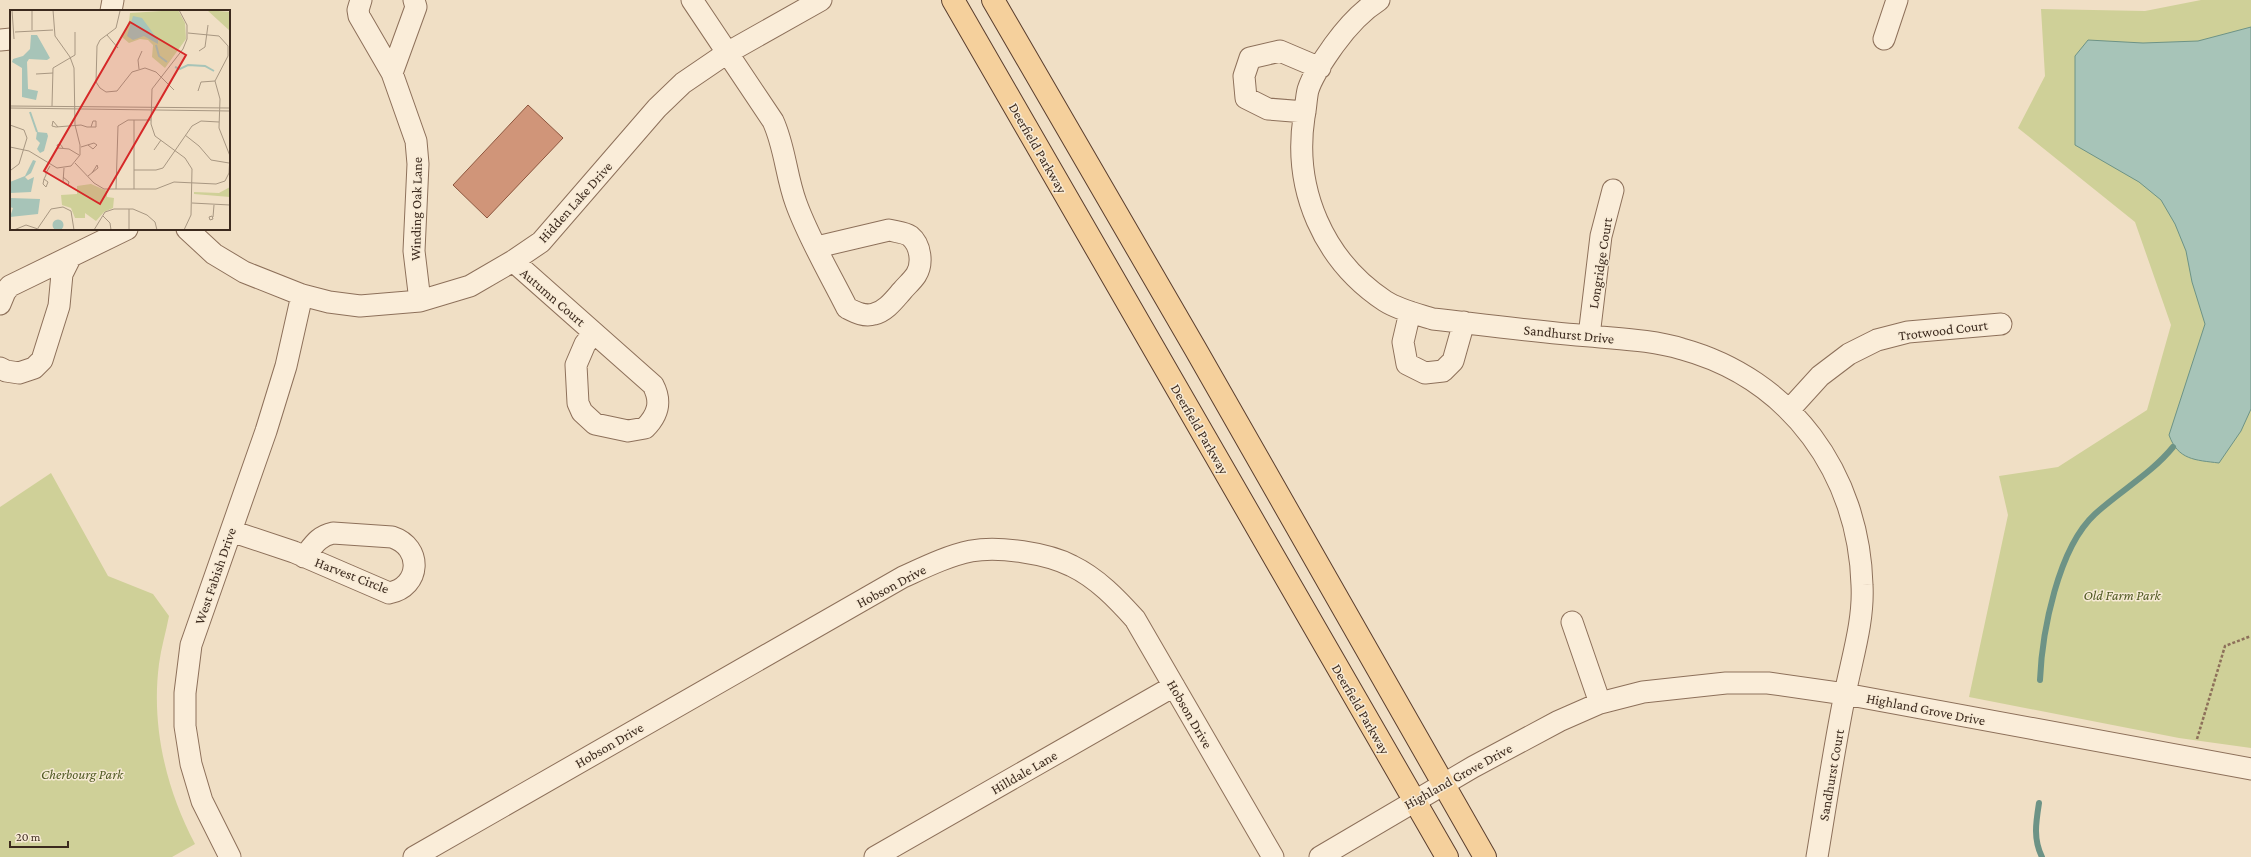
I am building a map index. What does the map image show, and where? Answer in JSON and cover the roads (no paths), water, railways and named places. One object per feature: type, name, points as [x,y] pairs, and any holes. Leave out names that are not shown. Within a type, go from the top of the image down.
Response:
[{"type":"main road","name":"Deerfield Parkway","points":[[953,0],[1447,857]]},
{"type":"main road","points":[[993,0],[1200,357],[1485,857]]},
{"type":"street","points":[[112,10],[113,0]]},
{"type":"street","name":"Winding Oak Lane","points":[[361,0],[358,10],[361,21],[392,73],[416,141],[418,164],[414,250],[420,301]]},
{"type":"street","points":[[392,73],[416,7],[414,0]]},
{"type":"street","points":[[692,0],[773,121],[781,139],[795,203],[847,308],[866,315],[874,314],[890,305],[916,275],[920,266],[920,255],[917,245],[910,237],[889,230],[817,247]]},
{"type":"street","name":"Hidden Lake Drive","points":[[188,230],[214,254],[244,272],[302,295],[329,302],[360,306],[420,301],[470,286],[512,262],[541,242],[657,108],[683,83],[728,53],[821,0]]},
{"type":"street","name":"Sandhurst Drive","points":[[1379,0],[1363,10],[1343,33],[1320,68],[1308,90],[1301,137],[1301,165],[1306,194],[1318,223],[1334,251],[1366,287],[1386,302],[1410,312],[1433,319],[1625,339],[1681,348],[1706,357],[1753,380],[1790,409],[1812,436],[1832,467],[1846,496],[1860,554],[1863,587],[1859,624],[1845,694]]},
{"type":"street","points":[[1884,39],[1897,0]]},
{"type":"street","points":[[0,40],[10,39]]},
{"type":"street","points":[[1305,112],[1268,109],[1246,98],[1244,76],[1250,58],[1280,51],[1320,68]]},
{"type":"street","name":"Longridge Court","points":[[1589,336],[1601,236],[1613,190]]},
{"type":"street","points":[[0,304],[4,292],[10,286],[125,230]]},
{"type":"street","points":[[0,368],[6,372],[19,373],[34,368],[42,360],[59,306],[62,274],[70,258]]},
{"type":"street","name":"Autumn Court","points":[[512,262],[594,333],[653,385],[657,393],[657,412],[645,428],[637,431],[628,431],[595,424],[582,412],[578,404],[576,365],[585,344],[594,333]]},
{"type":"street","name":"West Fabish Drive","points":[[230,857],[202,802],[191,764],[185,726],[186,693],[191,645],[286,366],[302,295]]},
{"type":"street","points":[[1410,312],[1403,342],[1407,364],[1425,373],[1443,372],[1453,362],[1464,322]]},
{"type":"street","name":"Trotwood Court","points":[[1790,409],[1820,376],[1849,354],[1877,340],[1908,332],[2001,324]]},
{"type":"street","name":"Harvest Circle","points":[[231,531],[304,557],[389,593],[399,591],[410,579],[415,562],[408,544],[392,536],[333,533],[325,535],[317,540],[304,557]]},
{"type":"street","name":"Hobson Drive","points":[[414,857],[903,577],[939,561],[971,551],[1022,551],[1072,566],[1116,598],[1135,619],[1273,857]]},
{"type":"street","points":[[1572,622],[1600,703]]},
{"type":"street","name":"Highland Grove Drive","points":[[1320,857],[1443,784],[1559,721],[1600,703],[1643,692],[1726,683],[1768,683],[1845,694],[2251,769]]},
{"type":"street","name":"Hilldale Lane","points":[[875,857],[1174,686]]},
{"type":"street","name":"Sandhurst Court","points":[[1817,857],[1845,694]]},
{"type":"waterway","points":[[2040,680],[2044,639],[2054,592],[2071,548],[2082,529],[2095,514],[2146,474],[2173,447]]},
{"type":"waterway","points":[[2039,803],[2036,837],[2042,857]]},
{"type":"park label","name":"Old Farm Park","points":[[2122,595]]},
{"type":"park label","name":"Cherbourg Park","points":[[82,774]]}]
